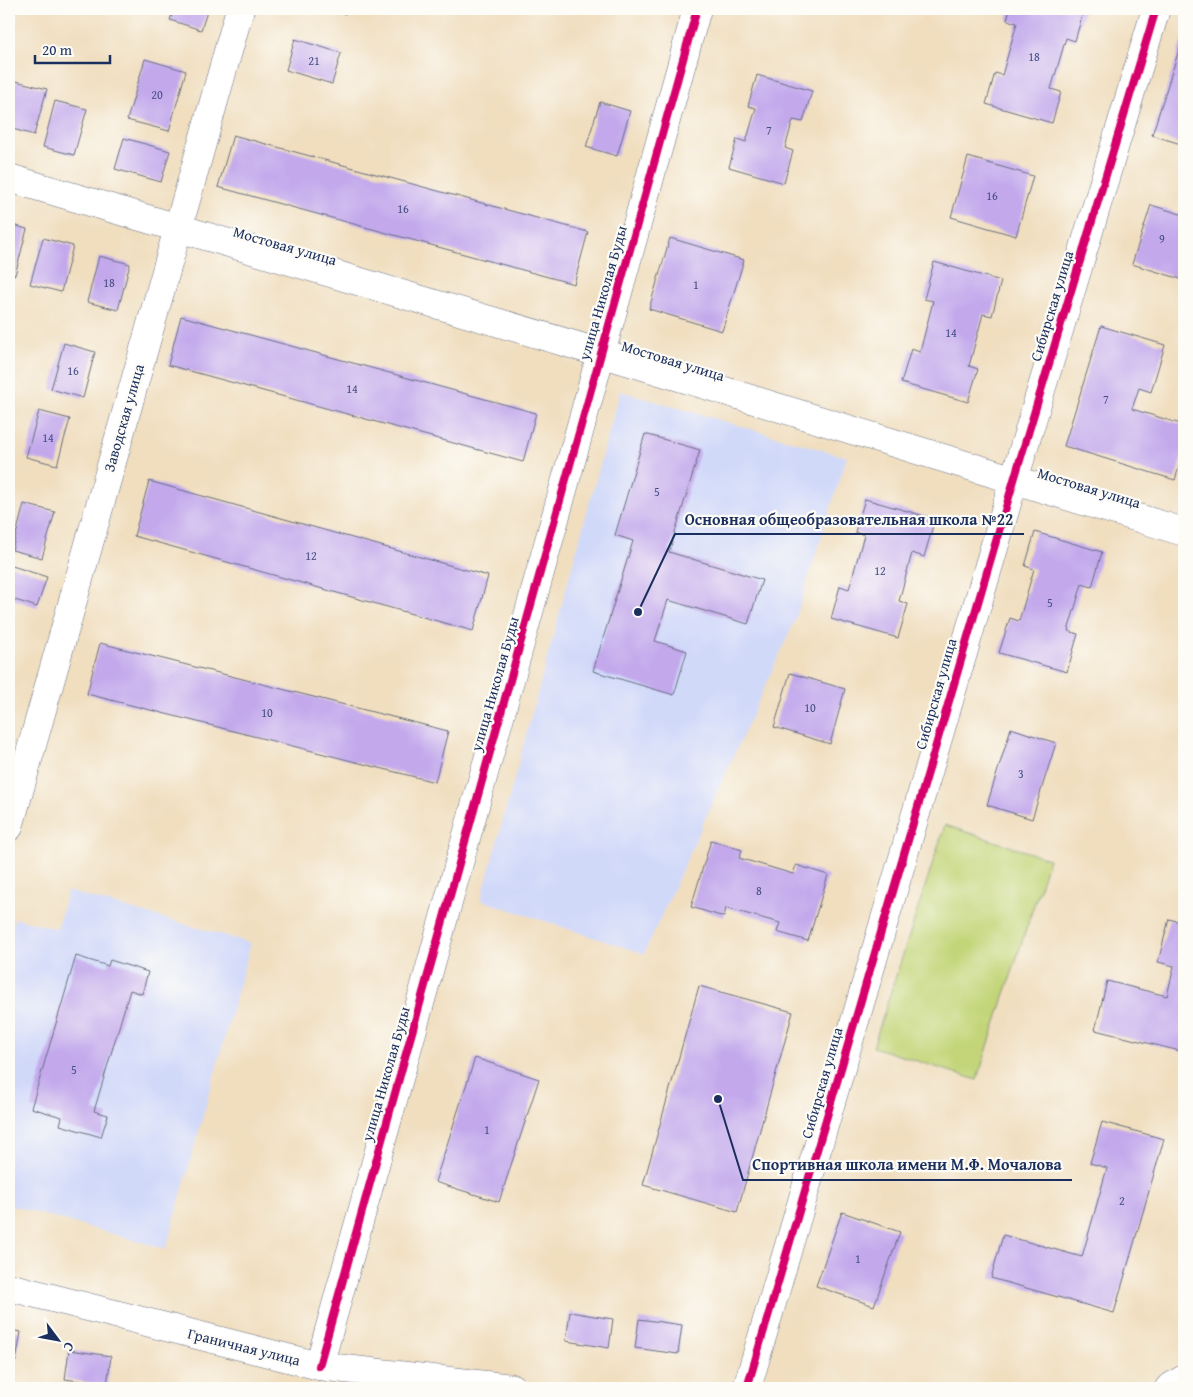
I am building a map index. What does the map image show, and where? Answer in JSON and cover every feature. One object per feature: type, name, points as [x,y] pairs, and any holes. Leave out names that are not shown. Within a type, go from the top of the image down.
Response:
[{"type":"street","name":"Заводская улица","points":[[9,827],[240,9]]},
{"type":"street","name":"улица Николая Буды","points":[[319,1366],[697,9]]},
{"type":"street","name":"Сибирская улица","points":[[747,1388],[1014,480],[1156,9]]},
{"type":"street","name":"Мостовая улица","points":[[9,178],[601,353],[1184,532]]},
{"type":"street","name":"Граничная улица","points":[[9,1287],[319,1366],[512,1388]]},
{"type":"street","points":[[1170,1388],[1184,1379]]},
{"type":"shaded area","points":[[620,391],[847,457],[795,620],[644,954],[481,900]]},
{"type":"shaded area","points":[[67,891],[251,943],[166,1249],[9,1205],[9,939],[15,918],[57,929]]},
{"type":"green space","points":[[945,825],[1049,859],[977,1080],[873,1047]]},
{"type":"building","points":[[174,9],[208,9],[201,30],[170,20]]},
{"type":"building","points":[[330,9],[347,9],[345,14]]},
{"type":"building","points":[[1010,9],[1084,9],[1075,41],[1066,38],[1051,89],[1061,92],[1052,123],[986,104],[995,73],[1002,75],[1017,23],[1007,20]]},
{"type":"building","points":[[1184,34],[1184,145],[1152,135]]},
{"type":"building","points":[[295,39],[341,53],[332,84],[286,70]]},
{"type":"building","points":[[145,59],[186,71],[169,131],[127,120]]},
{"type":"building","points":[[757,75],[812,91],[803,122],[793,120],[785,148],[793,151],[784,183],[729,167],[737,139],[746,142],[756,108],[748,106]]},
{"type":"building","points":[[16,81],[47,89],[34,135],[9,128],[9,107]]},
{"type":"building","points":[[55,101],[87,109],[74,155],[43,147]]},
{"type":"building","points":[[600,102],[630,111],[617,156],[586,147]]},
{"type":"building","points":[[233,135],[588,232],[574,284],[218,187]]},
{"type":"building","points":[[124,138],[170,151],[161,182],[115,169]]},
{"type":"building","points":[[968,157],[1033,176],[1016,236],[951,217]]},
{"type":"building","points":[[1151,205],[1184,215],[1184,280],[1132,264]]},
{"type":"building","points":[[9,224],[27,229],[15,275],[9,273]]},
{"type":"building","points":[[43,238],[73,246],[61,292],[30,284]]},
{"type":"building","points":[[670,238],[744,260],[722,331],[649,309]]},
{"type":"building","points":[[99,256],[130,264],[118,310],[87,302]]},
{"type":"building","points":[[934,262],[1001,281],[992,316],[983,314],[969,366],[978,369],[968,402],[901,383],[911,349],[920,352],[933,301],[924,299]]},
{"type":"building","points":[[181,316],[536,413],[523,462],[168,365]]},
{"type":"building","points":[[1101,326],[1165,345],[1151,392],[1139,388],[1132,409],[1184,425],[1184,450],[1175,480],[1064,446]]},
{"type":"building","points":[[64,343],[95,352],[83,398],[51,389]]},
{"type":"building","points":[[39,411],[70,419],[57,465],[26,457]]},
{"type":"building","points":[[645,434],[700,450],[669,552],[762,580],[748,624],[668,600],[655,641],[687,651],[674,695],[593,671],[633,541],[615,535]]},
{"type":"building","points":[[149,481],[488,576],[473,631],[134,536]]},
{"type":"building","points":[[865,499],[935,519],[924,557],[912,553],[899,601],[908,604],[898,638],[831,619],[840,586],[849,589],[864,535],[855,532]]},
{"type":"building","points":[[24,504],[55,512],[42,558],[12,550]]},
{"type":"building","points":[[1035,532],[1102,552],[1092,587],[1082,584],[1068,631],[1078,634],[1067,672],[999,653],[1010,618],[1019,621],[1034,569],[1025,566]]},
{"type":"building","points":[[9,565],[47,577],[37,607],[9,598]]},
{"type":"building","points":[[100,643],[448,731],[435,782],[87,694]]},
{"type":"building","points":[[790,673],[845,689],[830,744],[774,727]]},
{"type":"building","points":[[1011,728],[1056,743],[1032,819],[987,805]]},
{"type":"building","points":[[711,840],[742,850],[739,858],[793,874],[796,865],[828,875],[808,941],[777,932],[780,923],[726,908],[724,917],[691,907]]},
{"type":"building","points":[[1169,919],[1184,923],[1184,1052],[1095,1030],[1107,981],[1167,996],[1174,966],[1158,962]]},
{"type":"building","points":[[76,956],[108,966],[110,960],[148,972],[142,994],[130,990],[94,1111],[108,1115],[101,1137],[60,1125],[62,1117],[31,1108]]},
{"type":"building","points":[[699,986],[793,1012],[737,1212],[643,1185]]},
{"type":"building","points":[[475,1058],[539,1079],[499,1202],[435,1182]]},
{"type":"building","points":[[1102,1122],[1164,1139],[1114,1313],[991,1278],[1003,1235],[1082,1257],[1107,1168],[1090,1163]]},
{"type":"building","points":[[842,1212],[900,1232],[874,1306],[816,1286]]},
{"type":"building","points":[[570,1312],[613,1319],[609,1348],[566,1341]]},
{"type":"building","points":[[639,1319],[682,1325],[678,1354],[635,1348]]},
{"type":"building","points":[[9,1330],[21,1332],[16,1361],[9,1360]]},
{"type":"building","points":[[69,1350],[111,1356],[107,1385],[65,1379]]},
{"type":"cycle path","points":[[319,1366],[697,9]]},
{"type":"cycle path","points":[[747,1388],[1014,480],[1156,9]]},
{"type":"place","name":"Основная общеобразовательная школа №22","points":[[638,612]]},
{"type":"place","name":"Спортивная школа имени М.Ф. Мочалова","points":[[718,1099]]}]
